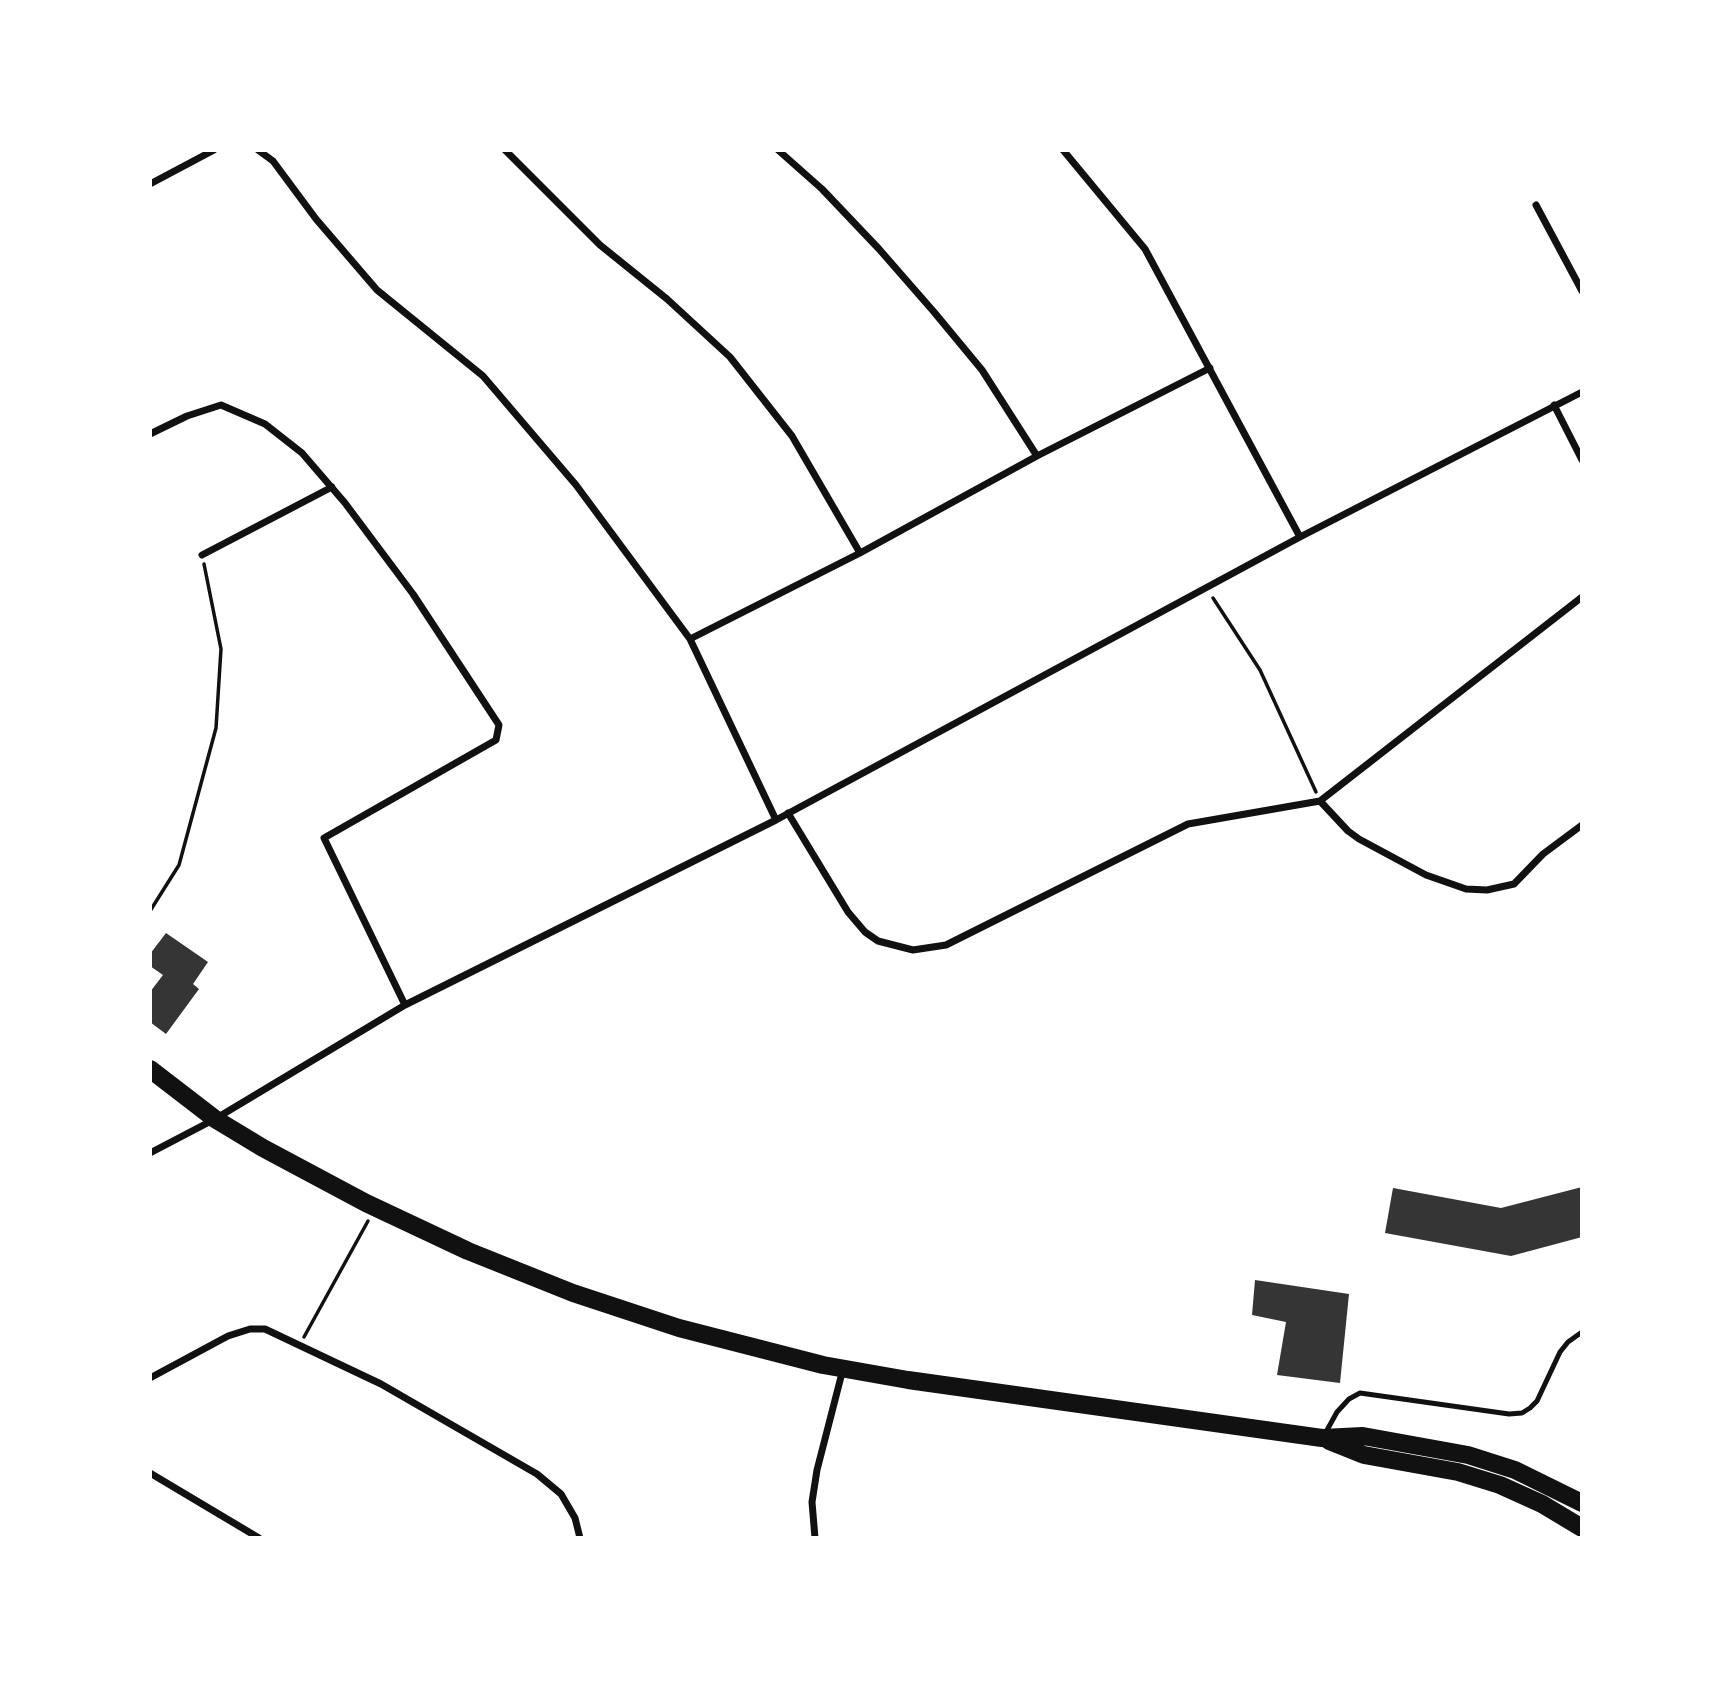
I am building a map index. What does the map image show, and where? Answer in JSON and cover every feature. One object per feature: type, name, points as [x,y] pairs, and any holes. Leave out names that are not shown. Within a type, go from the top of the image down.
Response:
[{"type":"main road","points":[[150,1069],[215,1119],[263,1148],[376,1207],[468,1251],[573,1293],[679,1328],[765,1351],[908,1380],[1322,1438],[1363,1436],[1468,1455],[1515,1470],[1581,1503]]},
{"type":"main road","points":[[1322,1438],[1364,1455],[1458,1472],[1500,1485],[1542,1504],[1581,1528]]},
{"type":"street","points":[[150,184],[214,150]]},
{"type":"street","points":[[258,150],[273,161],[316,219],[377,290],[483,376],[576,485],[690,639],[776,820]]},
{"type":"street","points":[[505,150],[600,245],[667,299],[730,357],[792,436],[860,552]]},
{"type":"street","points":[[778,150],[870,239],[934,312],[982,370],[1037,456]]},
{"type":"street","points":[[1063,150],[1145,249],[1300,537]]},
{"type":"street","points":[[1536,205],[1581,291]]},
{"type":"street","points":[[690,639],[1210,368]]},
{"type":"street","points":[[150,1153],[215,1119],[405,1005],[776,820],[1300,537],[1581,392]]},
{"type":"street","points":[[150,434],[187,416],[222,405],[265,424],[302,453],[332,487],[413,594],[499,725],[496,740],[324,838],[405,1005]]},
{"type":"street","points":[[1554,405],[1581,460]]},
{"type":"street","points":[[202,555],[332,487]]},
{"type":"street","points":[[788,813],[848,912],[865,932],[878,941],[913,950],[946,945],[1188,824],[1320,800],[1581,597]]},
{"type":"street","points":[[1320,800],[1348,831],[1359,839],[1426,874],[1466,889],[1487,890],[1514,884],[1543,854],[1581,825]]},
{"type":"street","points":[[150,1378],[228,1336],[250,1329],[264,1329],[381,1384],[537,1474],[561,1494],[575,1518],[580,1538]]},
{"type":"street","points":[[815,1538],[812,1502],[817,1470],[843,1368]]},
{"type":"street","points":[[150,1473],[260,1538]]},
{"type":"lane","points":[[1322,1438],[1337,1412],[1349,1399],[1360,1393],[1509,1414],[1522,1413],[1537,1401],[1560,1352],[1581,1332]]},
{"type":"path","points":[[150,911],[179,865],[216,728],[220,649],[202,555]]},
{"type":"path","points":[[1206,588],[1260,670],[1320,800]]},
{"type":"path","points":[[300,1345],[376,1207]]},
{"type":"building","points":[[166,933],[208,962],[193,984],[199,989],[166,1034],[150,1022],[150,992],[163,975],[150,966],[150,954]]},
{"type":"building","points":[[1582,1187],[1582,1237],[1511,1256],[1385,1233],[1393,1188],[1501,1208]]},
{"type":"building","points":[[1255,1280],[1349,1294],[1340,1383],[1277,1375],[1286,1322],[1252,1315]]}]
